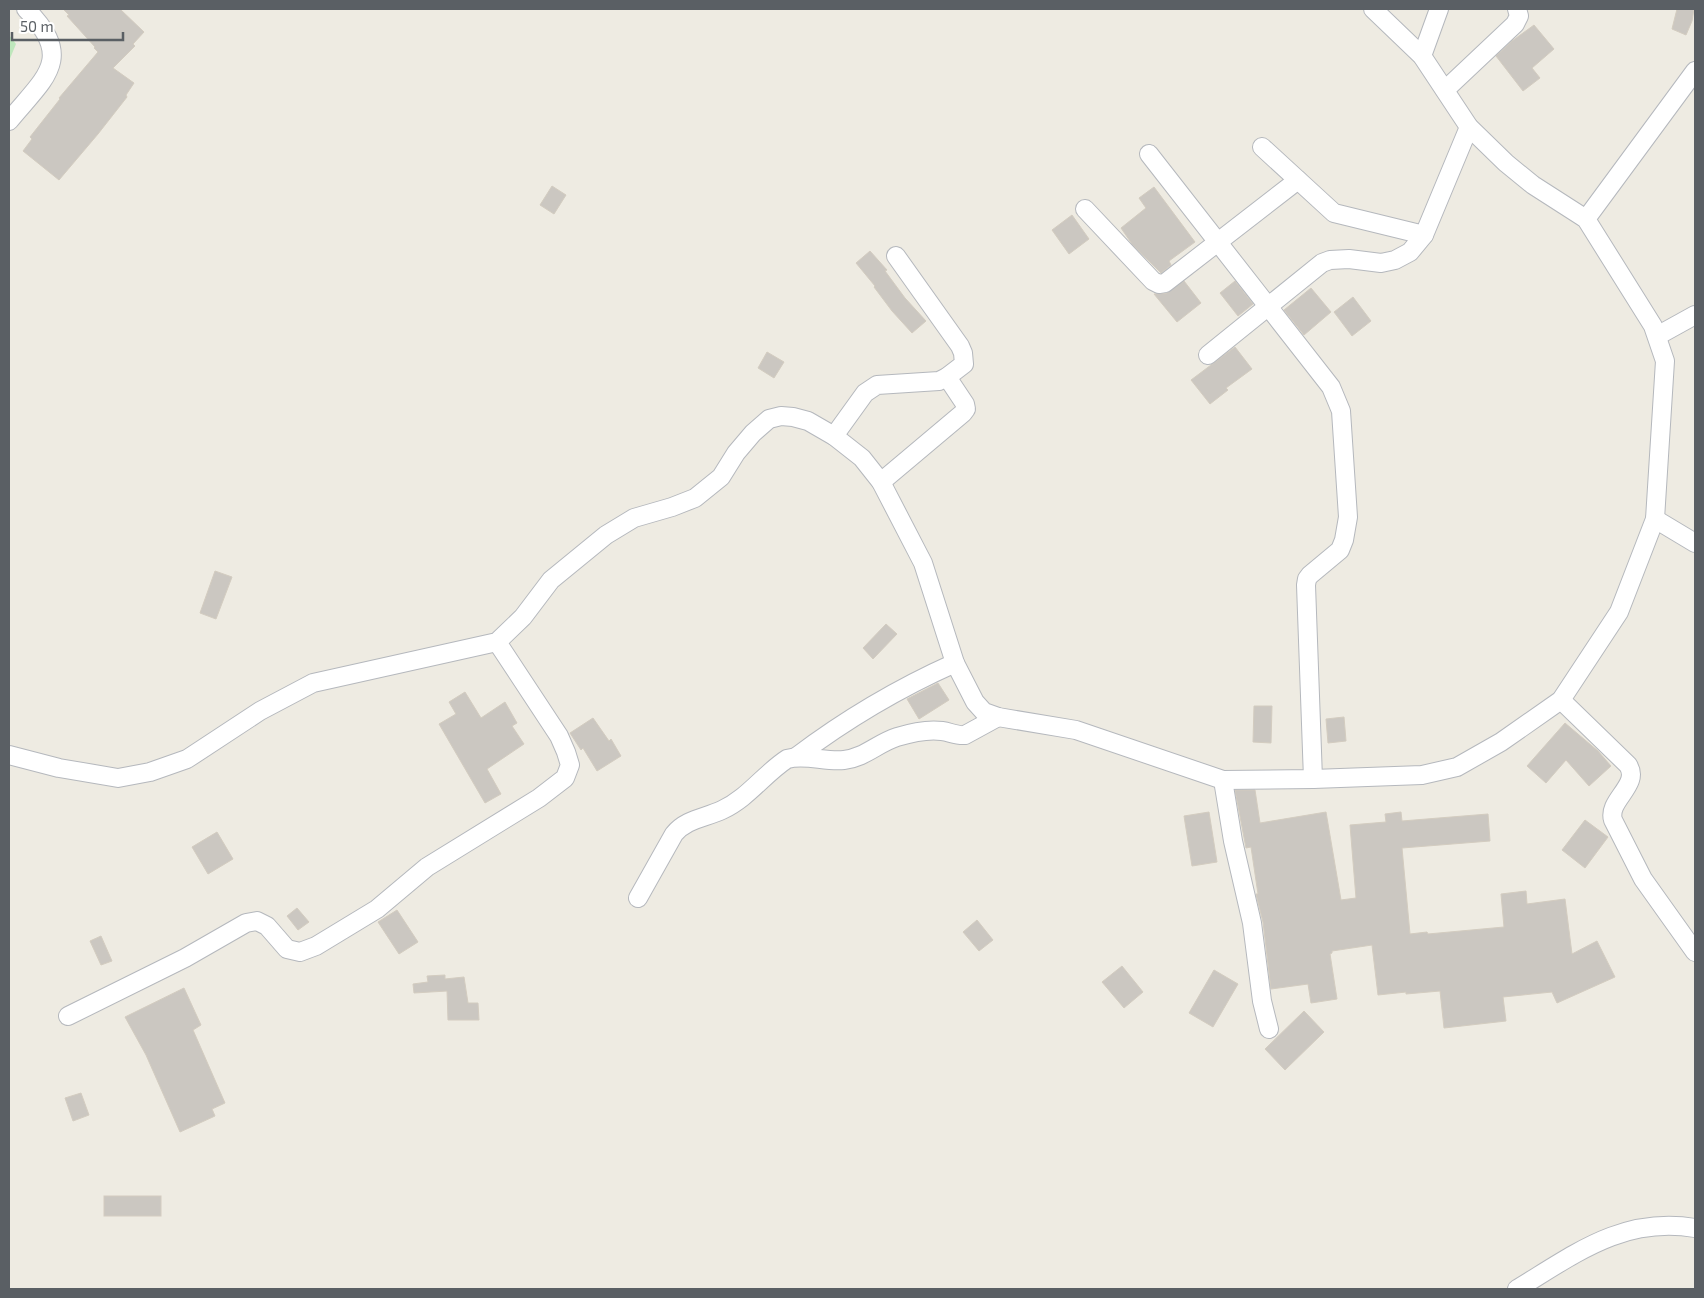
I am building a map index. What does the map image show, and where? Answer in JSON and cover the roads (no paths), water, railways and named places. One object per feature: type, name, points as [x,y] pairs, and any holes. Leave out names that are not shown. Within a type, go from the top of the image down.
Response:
[{"type":"street","points":[[9,122],[46,76],[52,61],[50,41],[39,22],[26,9]]},
{"type":"street","points":[[9,755],[59,768],[118,778],[150,772],[187,759],[260,711],[313,683],[497,642],[523,616],[551,580],[606,535],[634,518],[695,498],[721,477],[736,452],[753,433],[769,419],[781,416],[808,421],[834,436],[862,458],[880,482],[923,563],[955,663],[975,702],[984,712],[998,717],[1076,730],[1223,780],[1422,775],[1457,767],[1501,742],[1561,700],[1619,612],[1656,519],[1665,361],[1653,326],[1586,219],[1533,185],[1506,164],[1469,127],[1422,56],[1373,9]]},
{"type":"street","points":[[1422,56],[1439,9]]},
{"type":"street","points":[[1445,90],[1516,24],[1519,16],[1517,9]]},
{"type":"street","points":[[1586,219],[1692,83]]},
{"type":"street","points":[[1208,355],[1322,263],[1330,260],[1349,260],[1381,263],[1395,260],[1410,252],[1424,235],[1469,127]]},
{"type":"street","points":[[1262,147],[1334,213],[1424,235]]},
{"type":"street","points":[[1148,154],[1331,387],[1341,412],[1348,516],[1344,540],[1340,550],[1310,575],[1306,585],[1312,779]]},
{"type":"street","points":[[1085,209],[1153,281],[1159,284],[1165,283],[1298,180]]},
{"type":"street","points":[[834,436],[865,393],[877,385],[939,380],[947,377],[964,364],[963,353],[896,256]]},
{"type":"street","points":[[1657,336],[1695,315]]},
{"type":"street","points":[[880,482],[966,409],[965,404],[947,377]]},
{"type":"street","points":[[1656,519],[1695,544]]},
{"type":"street","points":[[68,1016],[185,958],[246,923],[258,921],[267,926],[287,949],[300,952],[316,946],[377,908],[427,867],[538,798],[565,778],[570,765],[558,736],[497,642]]},
{"type":"street","points":[[796,757],[833,729],[924,677],[955,663]]},
{"type":"street","points":[[1561,700],[1631,769],[1631,779],[1612,812],[1613,820],[1643,879],[1695,952]]},
{"type":"street","points":[[638,898],[679,828],[739,801],[779,764],[787,759],[796,757],[831,761],[858,758],[897,737],[933,731],[965,735],[998,717]]},
{"type":"street","points":[[1223,780],[1233,841],[1252,923],[1262,1001],[1269,1029]]},
{"type":"street","points":[[1517,1289],[1587,1246],[1624,1232],[1662,1224],[1695,1228]]}]
